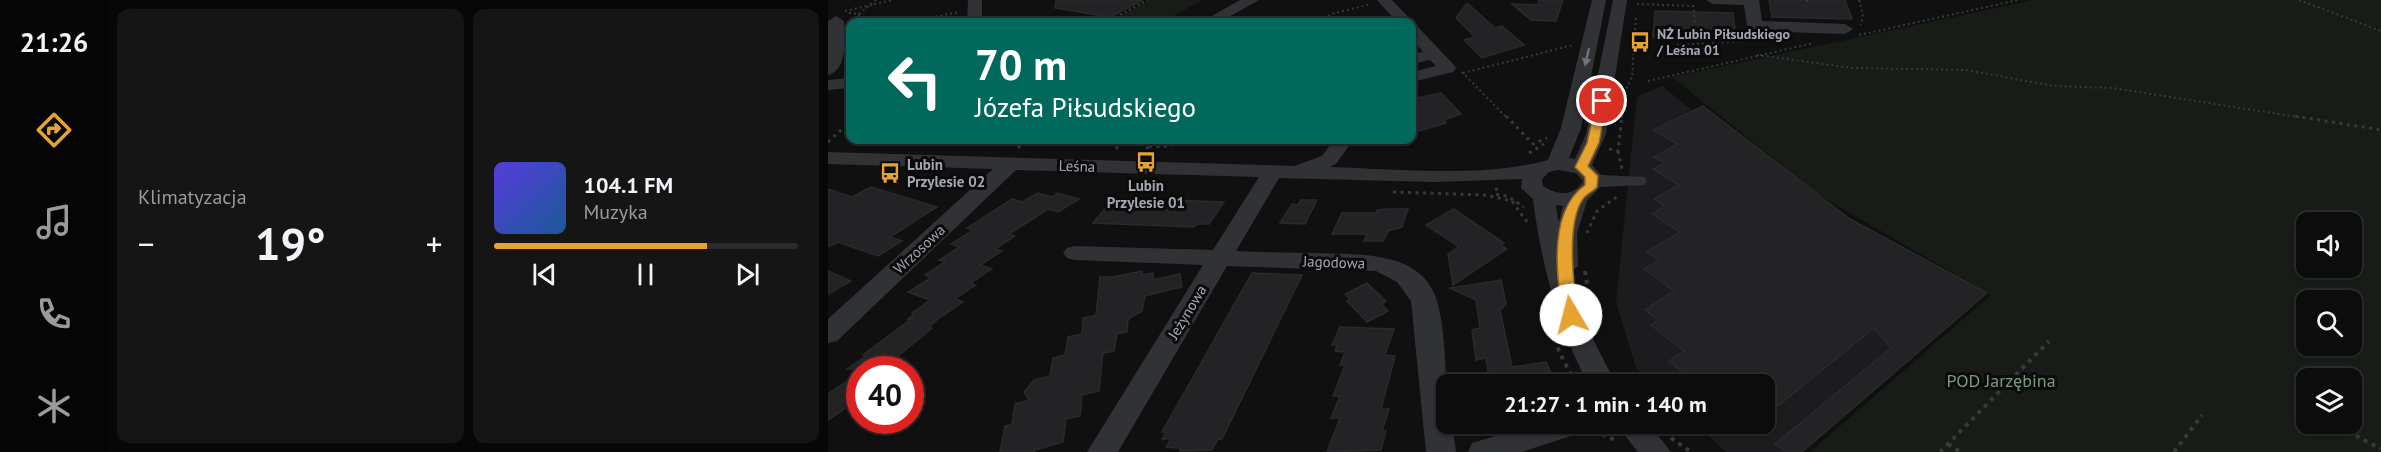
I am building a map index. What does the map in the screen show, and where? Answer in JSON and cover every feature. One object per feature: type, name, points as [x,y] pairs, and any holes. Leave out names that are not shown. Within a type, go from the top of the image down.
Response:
[{"type":"street","points":[[975,0],[975,18]]},
{"type":"street","points":[[1217,18],[1252,0]]},
{"type":"street","points":[[1578,298],[1548,233],[1538,186],[1557,164],[1571,128],[1599,0]]},
{"type":"street","points":[[1607,374],[1582,345],[1578,298],[1566,233],[1584,182],[1596,134],[1620,0]]},
{"type":"street","points":[[1713,0],[1749,1],[1755,26],[1850,31]]},
{"type":"street","points":[[1378,2],[1400,18]]},
{"type":"street","points":[[828,70],[837,48],[836,17]]},
{"type":"street","points":[[1416,34],[1434,54],[1457,70]]},
{"type":"street","points":[[1416,58],[1434,54]]},
{"type":"street","points":[[1416,76],[1457,70]]},
{"type":"street","points":[[828,85],[846,83]]},
{"type":"street","points":[[1281,172],[1329,160],[1341,144]]},
{"type":"street","name":"Leśna","points":[[828,158],[1012,158],[1281,172],[1435,177],[1538,186],[1561,200],[1584,182]]},
{"type":"street","name":"Wrzosowa","points":[[828,333],[1012,158]]},
{"type":"street","points":[[1329,160],[1355,174]]},
{"type":"street","points":[[1557,164],[1584,182],[1637,181]]},
{"type":"street","name":"Jeżynowa","points":[[1102,452],[1221,257],[1281,172]]},
{"type":"street","name":"Jagodowa","points":[[1075,253],[1377,263],[1396,268],[1419,287],[1424,301],[1441,452]]},
{"type":"street","points":[[1483,452],[1541,434]]},
{"type":"street","points":[[1627,435],[1656,452]]},
{"type":"path","points":[[859,14],[876,0]]},
{"type":"path","points":[[836,17],[870,4],[893,0]]},
{"type":"path","points":[[1114,18],[1148,0]]},
{"type":"path","points":[[1603,149],[1618,151],[1625,91],[1632,77],[1637,0]]},
{"type":"path","points":[[1850,31],[1862,25],[1863,14],[1858,0]]},
{"type":"path","points":[[1850,31],[2018,0]]},
{"type":"path","points":[[2299,0],[2381,31]]},
{"type":"path","points":[[1677,45],[1747,41],[1749,1]]},
{"type":"path","points":[[1326,18],[1331,14],[1378,2]]},
{"type":"path","points":[[1637,4],[1693,5],[1695,23]]},
{"type":"path","points":[[928,18],[955,13]]},
{"type":"path","points":[[1648,81],[1815,43]]},
{"type":"path","points":[[1457,70],[1575,44]]},
{"type":"path","points":[[1757,55],[1853,68],[1966,70],[2054,86],[2113,88],[2381,130]]},
{"type":"path","points":[[1457,70],[1533,144],[1549,137]]},
{"type":"path","points":[[828,142],[846,126]]},
{"type":"path","points":[[1012,158],[1021,144]]},
{"type":"path","points":[[1114,144],[1118,154]]},
{"type":"path","points":[[1137,156],[1152,144]]},
{"type":"path","points":[[1149,146],[1162,147],[1178,144]]},
{"type":"path","points":[[1486,195],[1512,201],[1526,220]]},
{"type":"path","points":[[1582,242],[1595,215]]},
{"type":"path","points":[[1578,298],[1583,262]]},
{"type":"path","points":[[1940,452],[2049,341]]},
{"type":"path","points":[[2174,452],[2202,415]]},
{"type":"path","points":[[1602,434],[1627,435]]},
{"type":"path","points":[[2353,434],[2381,449]]},
{"type":"path","points":[[1948,444],[1960,452]]},
{"type":"shaded area","points":[[1662,86],[1801,197],[1969,293],[1783,452],[1726,452],[1707,434],[1775,434],[1775,374],[1642,374],[1636,368],[1616,302],[1637,97]]},
{"type":"green space","points":[[1150,0],[1202,0],[1170,18],[1116,18]]},
{"type":"green space","name":"POD Jarzębina","points":[[2033,0],[2381,0],[2381,452],[1810,452],[1991,295],[1816,193],[1672,77]]},
{"type":"building","points":[[1056,0],[1143,0],[1110,17],[1055,8]]},
{"type":"building","points":[[1539,0],[1563,0],[1556,21],[1531,20],[1512,4],[1538,5]]},
{"type":"building","points":[[1769,0],[1845,0],[1852,19],[1772,17]]},
{"type":"building","points":[[1467,3],[1495,28],[1502,26],[1524,45],[1482,58],[1464,40],[1475,37],[1456,18]]},
{"type":"building","points":[[1655,11],[1733,13],[1736,39],[1653,37]]},
{"type":"building","points":[[1441,93],[1461,114],[1444,120],[1446,123],[1419,131],[1416,128],[1416,98]]},
{"type":"building","points":[[1703,106],[1850,219],[1987,293],[1802,452],[1785,452],[1775,444],[1891,348],[1874,328],[1775,408],[1775,374],[1685,374],[1669,361],[1684,351],[1651,325],[1658,320],[1645,310],[1674,291],[1644,269],[1659,260],[1647,252],[1680,232],[1652,214],[1665,206],[1654,199],[1679,185],[1653,169],[1665,163],[1654,157],[1678,144],[1653,130]]},
{"type":"building","points":[[871,187],[937,207],[890,237],[902,241],[878,256],[838,242],[828,247],[828,189],[852,197]]},
{"type":"building","points":[[1038,193],[1052,197],[1057,193],[1079,199],[1058,212],[1048,209],[1009,234],[1015,236],[995,249],[1002,251],[980,265],[992,269],[970,283],[976,285],[955,299],[963,302],[938,319],[929,327],[932,328],[898,356],[863,355],[911,319],[908,319],[913,315],[912,313],[930,300],[908,292],[931,278],[925,275],[945,262],[939,260],[960,247],[951,244],[973,230],[967,228],[1012,199],[1022,202]]},
{"type":"building","points":[[1113,199],[1224,202],[1209,224],[1197,224],[1194,227],[1093,223]]},
{"type":"building","points":[[1301,200],[1317,200],[1305,224],[1280,223],[1292,204],[1298,205]]},
{"type":"building","points":[[1408,209],[1402,227],[1388,231],[1383,241],[1364,241],[1367,234],[1332,234],[1342,213],[1376,213],[1377,210]]},
{"type":"building","points":[[1454,209],[1504,243],[1501,245],[1507,249],[1453,285],[1448,254],[1459,247],[1426,225]]},
{"type":"building","points":[[828,271],[851,281],[828,294]]},
{"type":"building","points":[[1142,271],[1142,275],[1153,273],[1153,280],[1180,274],[1182,287],[1145,296],[1142,311],[1128,319],[1127,332],[1117,334],[1114,351],[1103,353],[1099,391],[1082,395],[1080,416],[1066,419],[1063,442],[1034,452],[1000,452],[1005,426],[1012,424],[1015,404],[1029,400],[1024,392],[1034,380],[1050,376],[1053,358],[1065,355],[1068,337],[1082,334],[1083,318],[1096,315],[1100,277],[1113,277]]},
{"type":"building","points":[[1252,273],[1302,275],[1222,439],[1218,439],[1212,450],[1180,451],[1179,448],[1166,447],[1171,439],[1162,439],[1166,432],[1162,432]]},
{"type":"building","points":[[1501,280],[1506,304],[1500,310],[1512,367],[1546,362],[1551,374],[1488,374],[1486,358],[1476,360],[1472,330],[1480,328],[1476,300],[1450,288]]},
{"type":"building","points":[[1367,283],[1386,301],[1381,304],[1388,311],[1367,322],[1347,301],[1350,300],[1345,294]]},
{"type":"building","points":[[1340,327],[1394,329],[1385,355],[1395,356],[1381,409],[1389,409],[1382,431],[1386,431],[1381,450],[1327,452],[1340,418],[1331,418],[1340,396],[1333,396],[1345,365],[1340,365],[1345,352],[1335,351],[1337,345],[1332,345]]},
{"type":"building","points":[[846,382],[846,408],[828,420],[828,394]]},
{"type":"place","name":"NŻ Lubin Piłsudskiego / Leśna 01","points":[[1640,42]]},
{"type":"place","name":"Lubin Przylesie 01","points":[[1146,162]]},
{"type":"place","name":"Lubin Przylesie 02","points":[[890,173]]},
{"type":"route","points":[[1571,315],[1567,295],[1566,233],[1577,197],[1586,192],[1593,181],[1587,171],[1581,167],[1596,134],[1602,101]]}]
